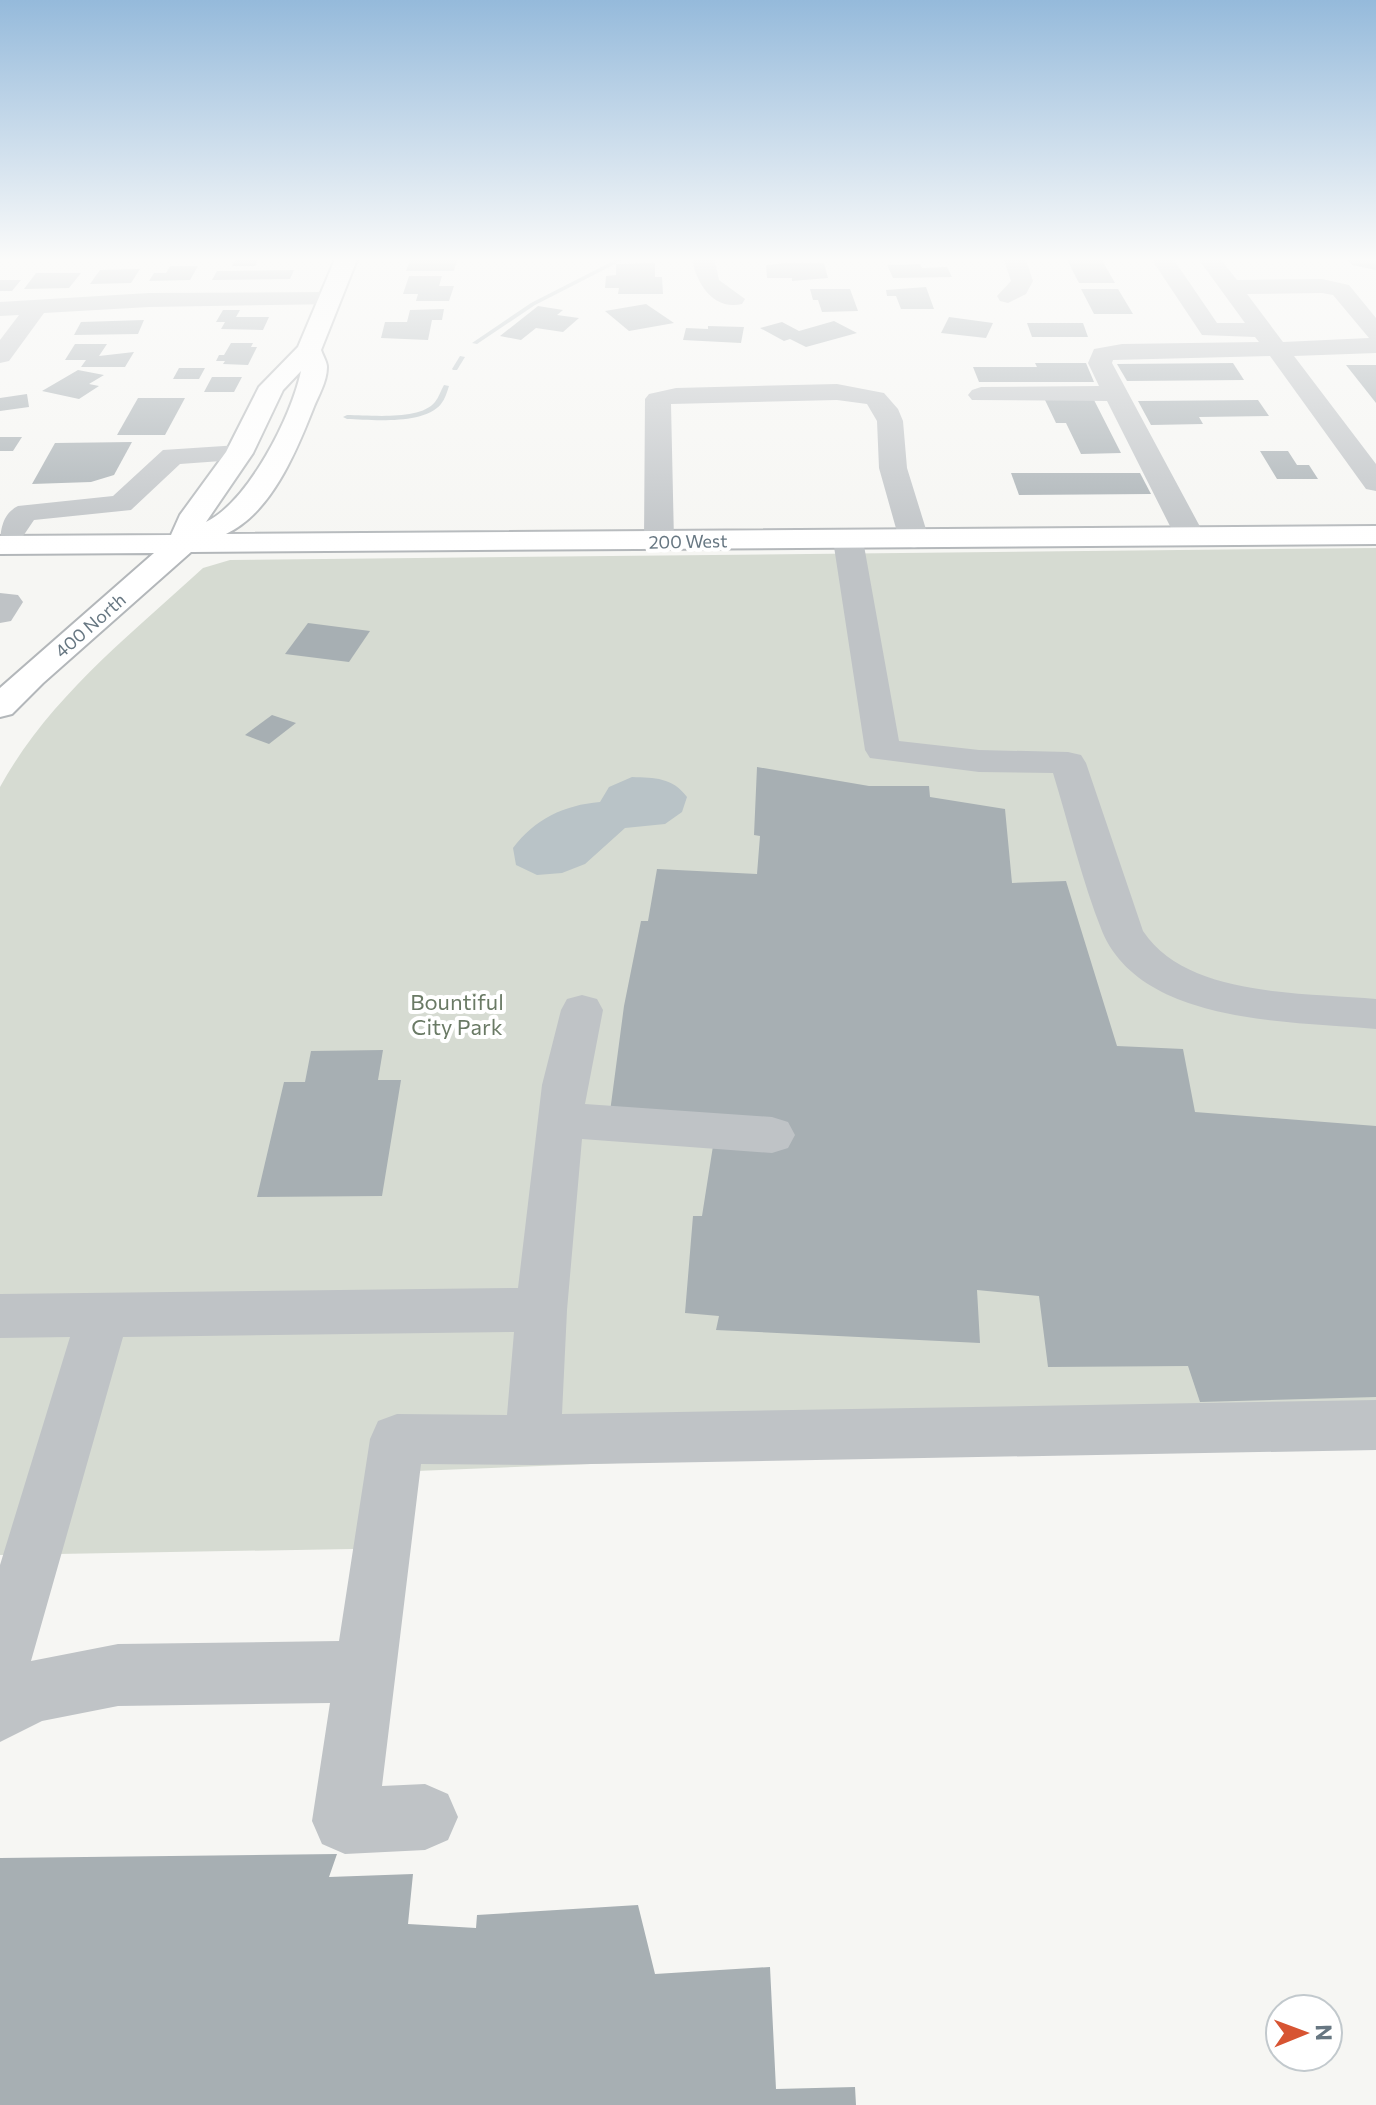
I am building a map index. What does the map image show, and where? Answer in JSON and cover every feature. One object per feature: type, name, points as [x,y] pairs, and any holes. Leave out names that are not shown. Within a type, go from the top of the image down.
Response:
[{"type":"main road","name":"400 North","points":[[182,545],[194,515],[239,453],[272,387],[304,355]]},
{"type":"main road","name":"400 North","points":[[0,707],[31,676],[182,545],[229,522],[271,471],[288,440],[312,381],[315,365],[311,355]]},
{"type":"main road","name":"200 West","points":[[1,545],[1376,535]]},
{"type":"street","points":[[1103,355],[1100,363],[1190,536]]},
{"type":"street","points":[[1282,355],[1376,483]]},
{"type":"street","points":[[659,541],[658,399],[827,392],[867,395],[885,409],[892,430],[893,468],[914,539]]},
{"type":"street","points":[[981,395],[1116,393]]},
{"type":"street","points":[[1,545],[22,515],[28,512],[121,504],[173,456],[239,453]]},
{"type":"street","points":[[848,540],[883,750],[979,761],[1068,763],[1123,933],[1138,956],[1157,972],[1176,983],[1205,992],[1268,1004],[1376,1014]]},
{"type":"street","points":[[0,602],[7,602],[0,614]]},
{"type":"street","points":[[533,1440],[541,1310],[560,1120],[564,1085],[582,1010]]},
{"type":"street","points":[[560,1120],[772,1135]]},
{"type":"street","points":[[0,1316],[541,1310]]},
{"type":"street","points":[[0,1664],[103,1315]]},
{"type":"street","points":[[425,1817],[345,1821],[397,1439],[533,1440],[1376,1425]]},
{"type":"street","points":[[0,1711],[32,1692],[118,1675],[317,1674],[366,1669]]},
{"type":"green space","name":"Bountiful City Park","points":[[1376,548],[1376,1433],[416,1471],[408,1548],[0,1555],[0,787],[42,725],[66,697],[203,568],[230,560]]},
{"type":"shaded area","points":[[632,777],[656,778],[681,790],[687,797],[682,812],[665,824],[625,828],[585,864],[562,873],[537,875],[516,865],[513,848],[541,821],[574,806],[600,802],[609,787]]},
{"type":"building","points":[[68,355],[132,355],[125,367],[81,367],[86,360],[65,360]]},
{"type":"building","points":[[219,355],[253,355],[248,365],[216,361]]},
{"type":"building","points":[[1035,363],[1086,363],[1094,382],[979,382],[973,367],[1037,367]]},
{"type":"building","points":[[1233,363],[1244,380],[1127,381],[1117,364]]},
{"type":"building","points":[[1346,365],[1376,365],[1376,403]]},
{"type":"building","points":[[179,368],[205,368],[199,379],[173,379]]},
{"type":"building","points":[[78,370],[104,375],[89,384],[99,386],[79,399],[42,391]]},
{"type":"building","points":[[212,377],[242,377],[234,392],[204,392]]},
{"type":"building","points":[[27,394],[29,407],[0,411],[0,398]]},
{"type":"building","points":[[138,398],[185,398],[165,435],[117,435]]},
{"type":"building","points":[[1045,400],[1094,400],[1121,453],[1081,454],[1066,423],[1056,423]]},
{"type":"building","points":[[1258,400],[1269,416],[1199,417],[1203,424],[1151,425],[1138,401]]},
{"type":"building","points":[[0,437],[22,437],[13,451],[0,451]]},
{"type":"building","points":[[132,442],[114,475],[91,482],[32,484],[55,443]]},
{"type":"building","points":[[1260,451],[1288,451],[1297,465],[1309,465],[1318,479],[1277,479]]},
{"type":"building","points":[[1011,473],[1140,473],[1151,494],[1019,495]]},
{"type":"building","points":[[308,623],[370,631],[349,662],[285,654]]},
{"type":"building","points":[[272,715],[296,723],[269,744],[245,735]]},
{"type":"building","points":[[757,767],[869,786],[929,786],[930,797],[1005,809],[1012,883],[1066,881],[1117,1046],[1183,1049],[1195,1112],[1376,1126],[1376,1397],[1200,1402],[1188,1366],[1048,1367],[1039,1296],[977,1290],[980,1343],[716,1330],[719,1316],[685,1313],[693,1216],[702,1216],[713,1146],[610,1112],[624,1006],[641,921],[648,921],[657,869],[757,874],[760,836],[754,835]]},
{"type":"building","points":[[383,1050],[378,1080],[401,1080],[382,1196],[257,1197],[284,1082],[305,1082],[311,1051]]},
{"type":"building","points":[[337,1854],[329,1877],[413,1874],[408,1924],[476,1928],[477,1915],[638,1905],[655,1974],[770,1967],[776,2089],[855,2087],[856,2105],[0,2105],[0,1858]]},
{"type":"waterway","points":[[455,369],[462,357]]},
{"type":"waterway","points":[[347,417],[420,414],[437,404],[446,386]]}]
